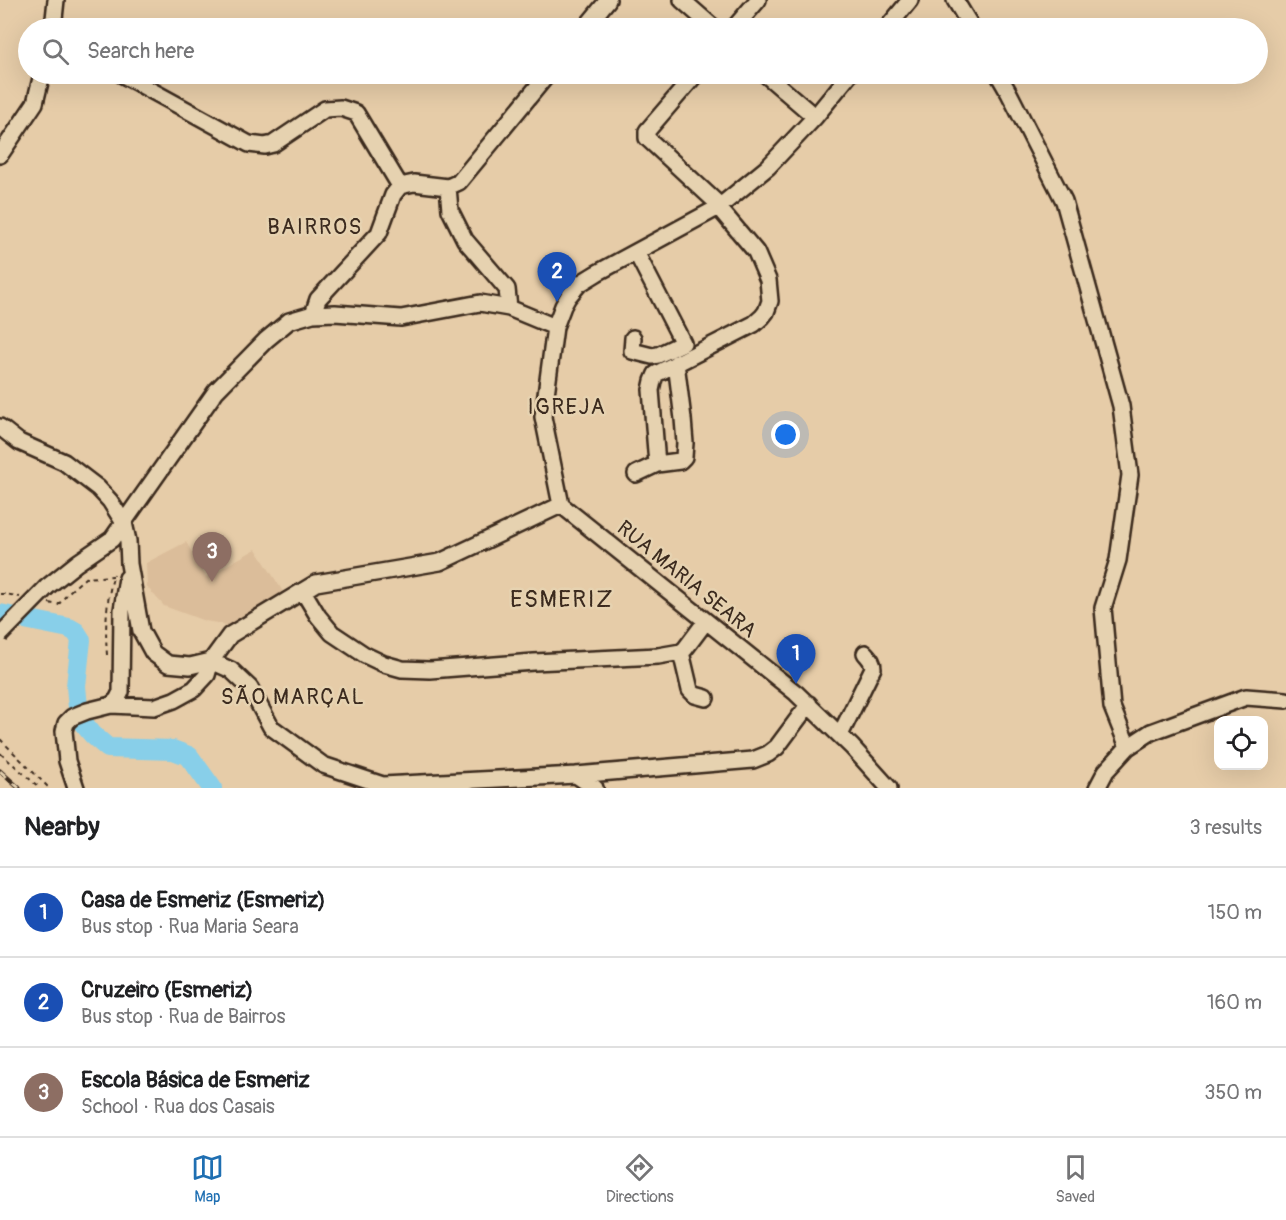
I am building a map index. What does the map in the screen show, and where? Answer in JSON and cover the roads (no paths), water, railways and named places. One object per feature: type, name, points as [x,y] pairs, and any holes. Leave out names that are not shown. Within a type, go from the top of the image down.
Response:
[{"type":"street","points":[[54,18],[56,0]]},
{"type":"street","points":[[593,18],[608,0]]},
{"type":"street","points":[[682,0],[703,18]]},
{"type":"street","points":[[743,18],[758,0]]},
{"type":"street","points":[[895,18],[910,0]]},
{"type":"street","points":[[955,0],[966,18]]},
{"type":"street","points":[[0,155],[35,103],[40,84]]},
{"type":"street","points":[[139,84],[249,144],[265,146],[273,144],[326,109],[341,108],[356,113],[400,186]]},
{"type":"street","points":[[313,314],[318,298],[379,233],[393,195],[400,186],[414,183],[448,187],[459,182],[540,84]]},
{"type":"street","points":[[657,464],[651,390],[656,374],[754,324],[766,312],[770,301],[768,280],[756,252],[715,201],[647,138],[647,130],[687,84]]},
{"type":"street","points":[[777,84],[815,117]]},
{"type":"street","points":[[76,788],[67,761],[64,731],[66,723],[79,714],[111,705],[154,707],[174,700],[194,689],[207,675],[211,661],[230,635],[316,583],[440,562],[561,505],[543,417],[555,327],[562,306],[568,297],[579,284],[597,273],[719,207],[768,167],[815,117],[842,84]]},
{"type":"street","points":[[1004,84],[1064,201],[1121,406],[1130,475],[1118,560],[1103,608],[1112,707],[1128,747]]},
{"type":"street","points":[[448,187],[450,210],[465,240],[507,289],[509,308]]},
{"type":"street","points":[[633,338],[632,351],[652,356],[683,343],[636,252]]},
{"type":"street","points":[[0,635],[48,587],[111,539],[216,391],[266,340],[289,321],[313,314],[401,318],[480,303],[509,308],[555,327]]},
{"type":"street","points":[[636,474],[657,464],[680,461],[684,457],[683,419],[676,363]]},
{"type":"street","points":[[0,428],[19,442],[64,462],[110,501],[124,523],[141,631],[153,653],[168,664],[190,666],[211,661],[231,670],[250,688],[271,727],[323,765],[383,785],[576,775],[733,763],[753,760],[768,754],[777,747],[809,704]]},
{"type":"street","name":"RUA MARIA SEARA","points":[[561,505],[809,704],[889,788]]},
{"type":"street","points":[[111,705],[121,692],[122,610],[129,564]]},
{"type":"street","points":[[303,591],[318,616],[332,633],[374,660],[402,669],[430,670],[658,656],[681,652],[706,621]]},
{"type":"street","points":[[681,652],[690,690],[695,695],[706,698]]},
{"type":"street","points":[[840,735],[873,668],[873,664],[865,653]]},
{"type":"street","points":[[1097,788],[1106,771],[1128,747],[1151,732],[1246,697],[1286,700]]},
{"type":"street","points":[[576,775],[595,788]]},
{"type":"waterway","points":[[0,614],[69,628],[76,632],[81,640],[76,686],[79,718],[108,748],[173,750],[189,756],[212,788]]},
{"type":"railway","points":[[0,771],[19,788]]},
{"type":"place","name":"Cruzeiro (Esmeriz)","points":[[557,302]]},
{"type":"place","name":"Escola Básica de Esmeriz","points":[[212,582]]},
{"type":"place","name":"Casa de Esmeriz (Esmeriz)","points":[[796,684]]},
{"type":"district","name":"BAIRROS","points":[[315,226]]},
{"type":"district","name":"IGREJA","points":[[567,406]]},
{"type":"district","name":"ESMERIZ","points":[[562,599]]},
{"type":"district","name":"SÃO MARÇAL","points":[[293,696]]}]
